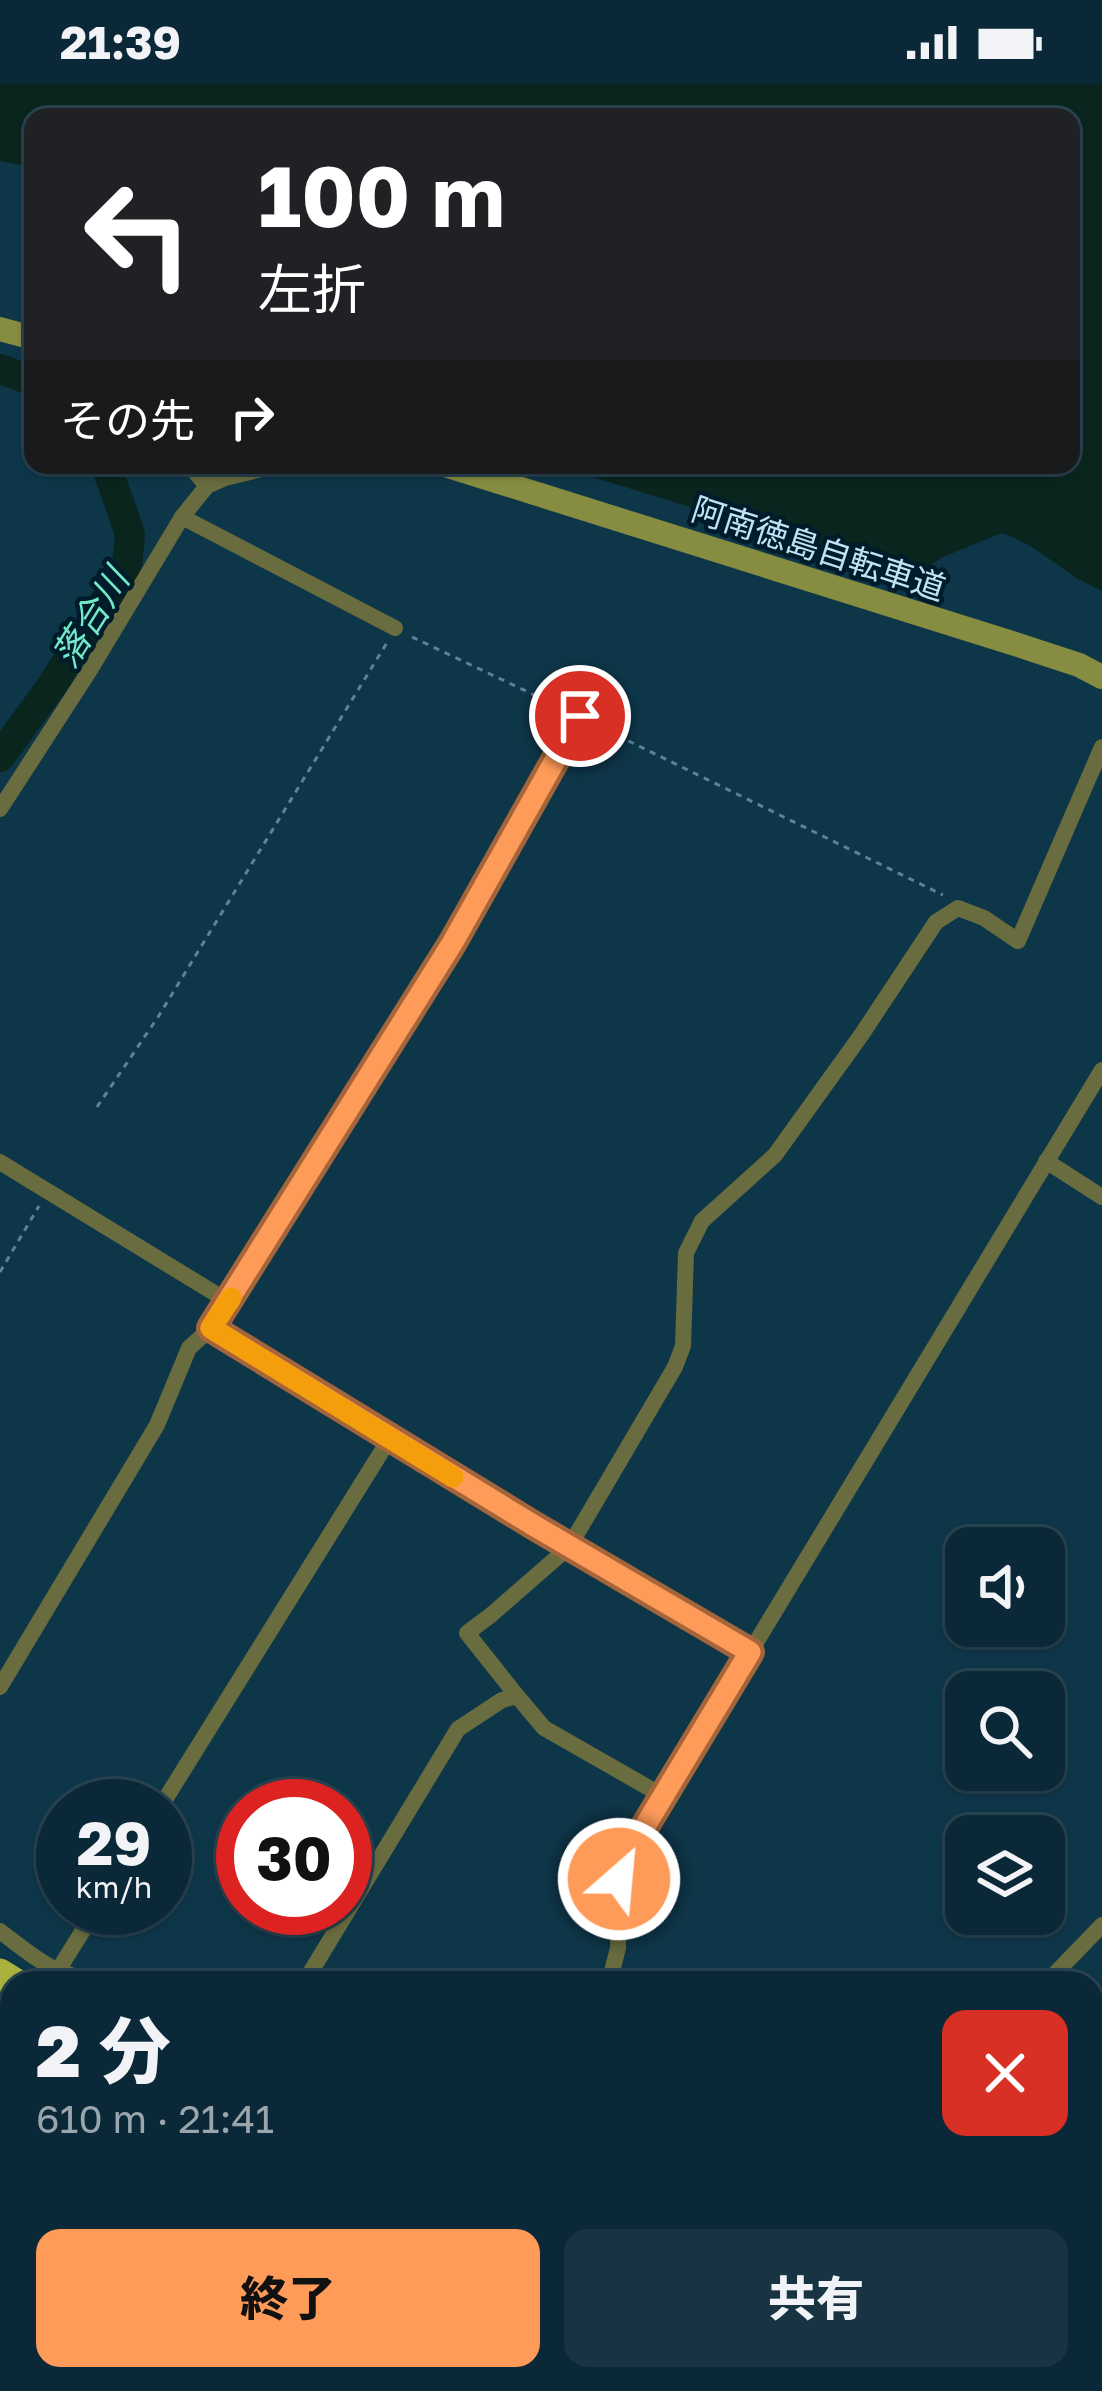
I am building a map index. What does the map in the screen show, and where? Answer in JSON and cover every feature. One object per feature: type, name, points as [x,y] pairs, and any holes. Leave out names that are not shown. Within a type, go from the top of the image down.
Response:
[{"type":"main road","name":"阿南徳島自転車道","points":[[475,474],[1015,644],[1102,677]]},
{"type":"street","points":[[197,474],[207,486]]},
{"type":"street","points":[[0,809],[182,517],[207,486],[241,474]]},
{"type":"street","points":[[182,517],[395,628]]},
{"type":"street","points":[[0,1687],[157,1426],[188,1348],[211,1328],[229,1302],[453,942],[580,716]]},
{"type":"street","points":[[663,1796],[544,1728],[467,1633],[569,1546],[675,1367],[682,1346],[686,1253],[702,1221],[775,1154],[936,922],[958,908],[984,918],[1018,941],[1102,747]]},
{"type":"street","points":[[612,1971],[618,1948],[619,1879],[630,1851],[1102,1070]]},
{"type":"street","points":[[0,1162],[229,1302]]},
{"type":"street","points":[[1046,1162],[1102,1197]]},
{"type":"street","points":[[211,1328],[750,1652]]},
{"type":"street","points":[[177,1779],[390,1438]]},
{"type":"street","points":[[311,1971],[458,1729],[502,1700],[517,1696]]},
{"type":"street","points":[[1058,1971],[1102,1925]]},
{"type":"street","points":[[0,1931],[60,1971]]},
{"type":"street","points":[[45,1971],[75,1935]]},
{"type":"path","points":[[97,1107],[182,980],[395,628],[930,888],[958,908]]},
{"type":"path","points":[[0,1272],[42,1201]]},
{"type":"shaded area","points":[[0,84],[1102,84],[1102,591],[1002,533],[943,557],[913,576],[583,474],[1080,474],[1080,108],[24,108],[24,172],[21,165],[0,161]]},
{"type":"waterway","name":"落合川","points":[[0,369],[24,378]]},
{"type":"waterway","name":"落合川","points":[[0,757],[53,684],[127,566],[130,534],[109,474]]},
{"type":"slow traffic","points":[[231,1298],[211,1328],[453,1477]]},
{"type":"route","points":[[580,716],[453,942],[211,1328],[750,1652],[630,1851],[619,1879]]}]
